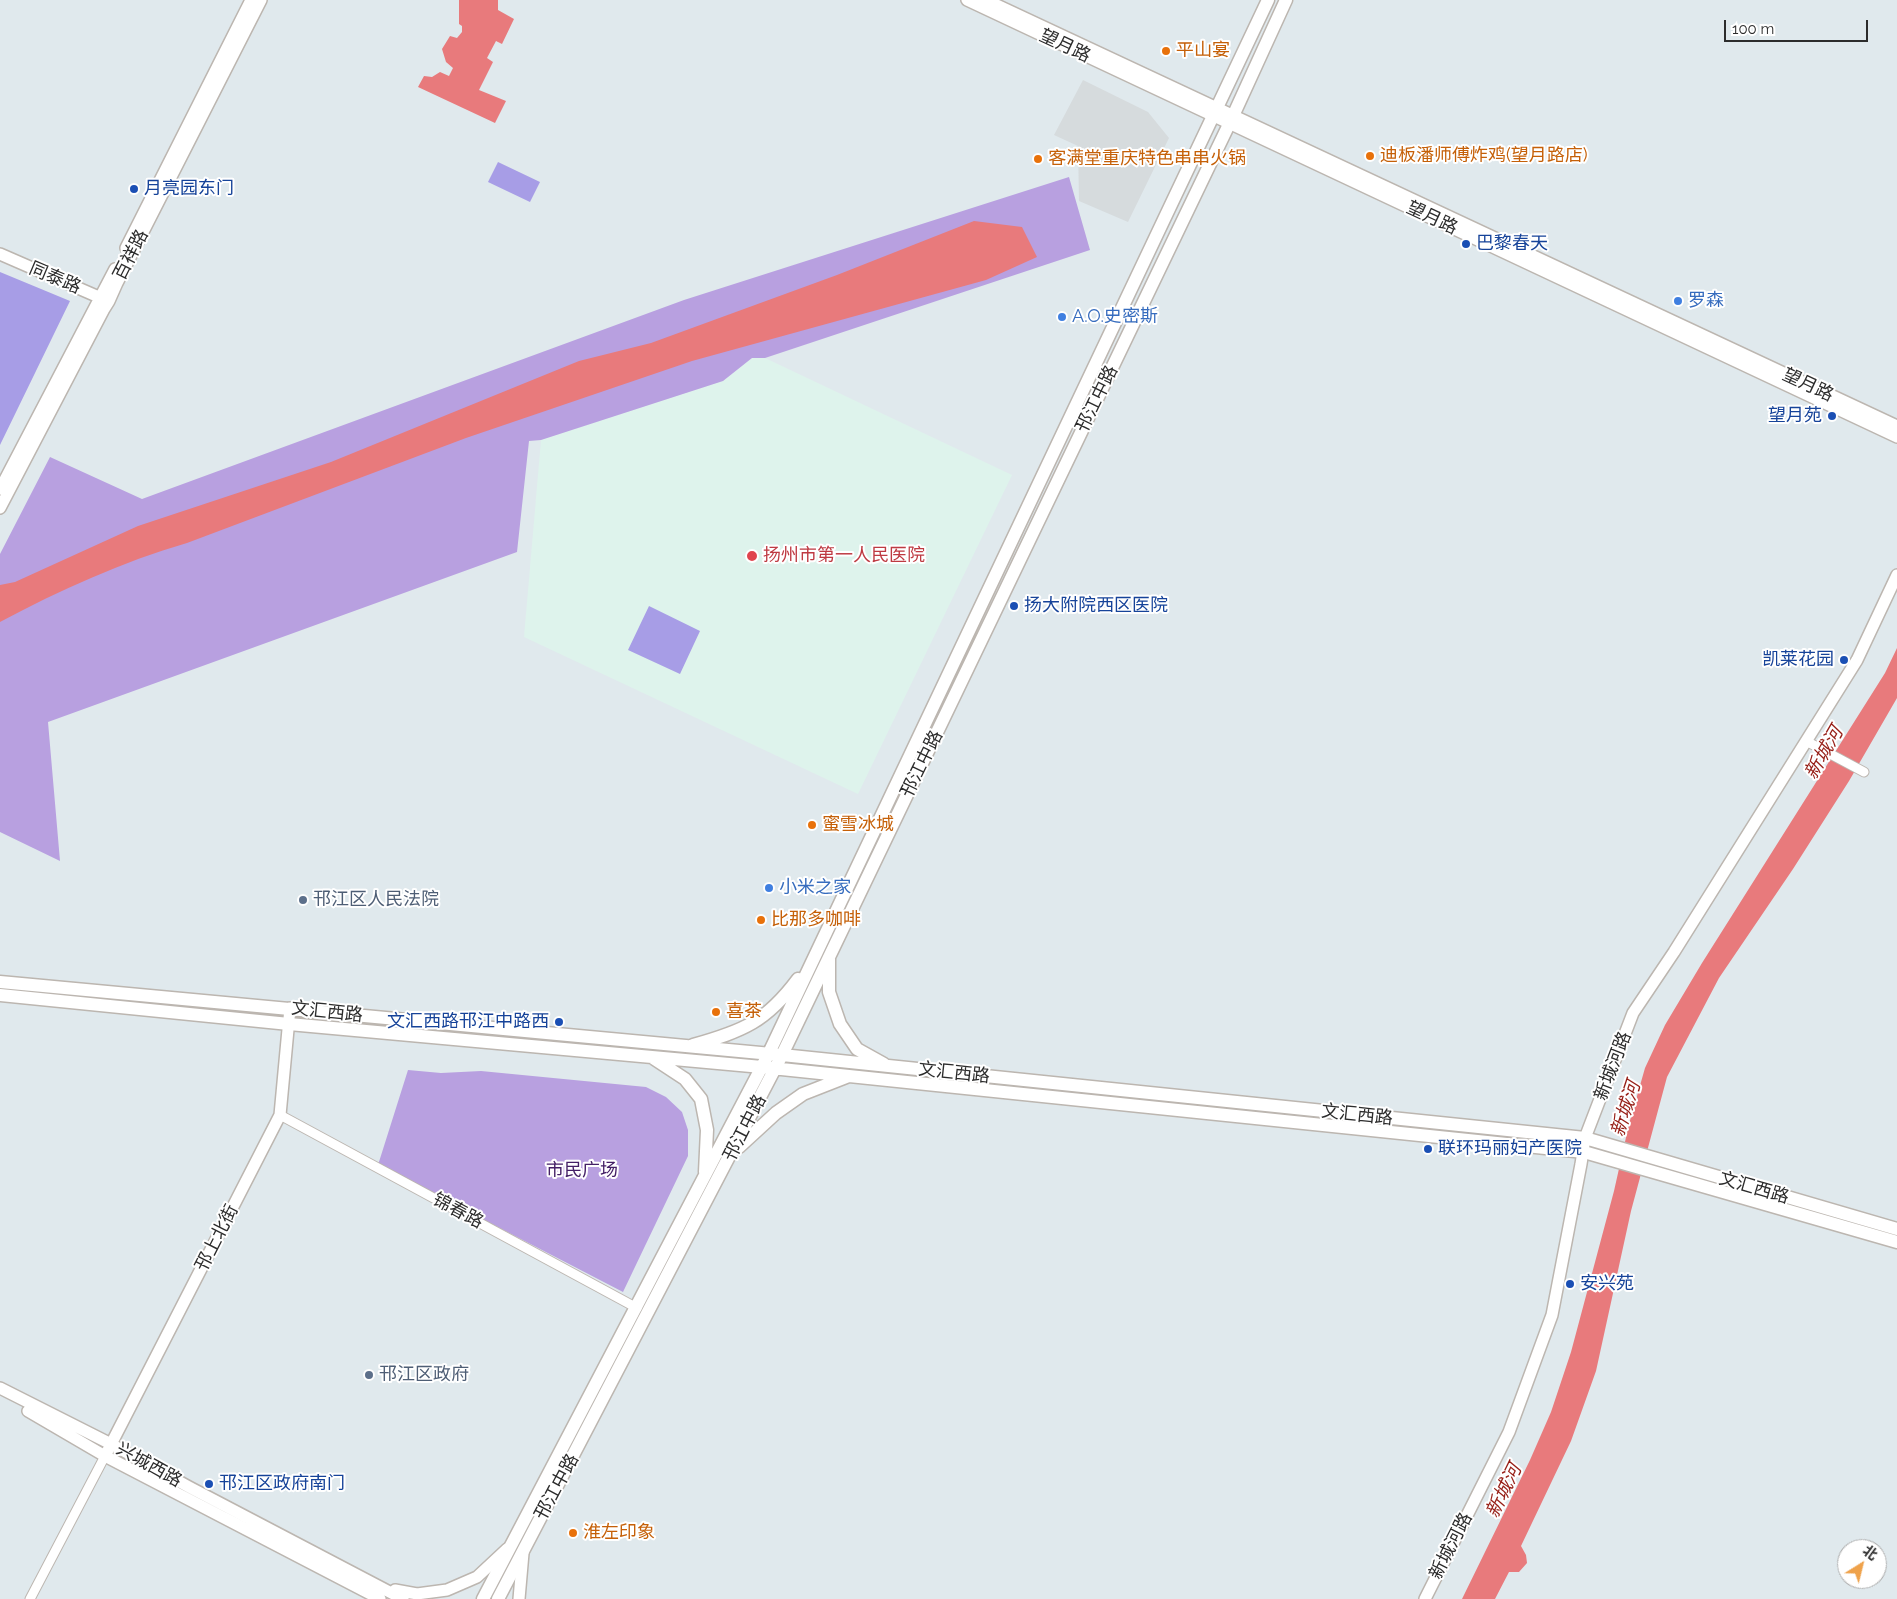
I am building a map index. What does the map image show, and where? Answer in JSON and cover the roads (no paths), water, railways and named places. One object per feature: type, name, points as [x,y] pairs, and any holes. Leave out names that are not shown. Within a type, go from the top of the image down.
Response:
[{"type":"main road","name":"邗江中路","points":[[483,1599],[768,1055],[1268,0]]},
{"type":"main road","name":"邗江中路","points":[[498,1599],[782,1056],[1231,119],[1286,0]]},
{"type":"main road","points":[[685,1047],[727,1036],[757,1021],[782,1000],[815,955]]},
{"type":"main road","points":[[830,956],[829,992],[840,1024],[857,1049],[888,1066]]},
{"type":"main road","name":"文汇西路","points":[[0,982],[888,1066],[1585,1138],[1897,1229]]},
{"type":"main road","name":"文汇西路","points":[[0,995],[289,1024],[775,1068],[1584,1152],[1897,1242]]},
{"type":"main road","points":[[651,1057],[685,1079],[702,1099],[707,1130],[705,1175]]},
{"type":"main road","points":[[731,1154],[776,1113],[803,1094],[850,1076]]},
{"type":"street","name":"百祥路","points":[[0,489],[105,300],[251,0]]},
{"type":"street","name":"百祥路","points":[[0,508],[104,309],[105,300],[117,282],[261,0]]},
{"type":"street","name":"望月路","points":[[967,0],[1216,112],[1897,426]]},
{"type":"street","name":"望月路","points":[[986,0],[1216,112]]},
{"type":"street","name":"望月路","points":[[1231,119],[1897,437]]},
{"type":"street","name":"同泰路","points":[[0,254],[105,300]]},
{"type":"street","name":"新城河路","points":[[1425,1599],[1509,1432],[1552,1315],[1584,1152],[1585,1138],[1633,1014],[1857,660],[1897,575]]},
{"type":"street","points":[[1806,741],[1864,772]]},
{"type":"street","name":"邗上北街","points":[[105,1456],[280,1115],[290,1008]]},
{"type":"street","name":"锦春路","points":[[280,1115],[637,1308]]},
{"type":"street","name":"兴城西路","points":[[0,1388],[111,1444],[380,1593]]},
{"type":"street","name":"兴城西路","points":[[0,1397],[57,1426],[105,1456],[380,1593],[403,1599]]},
{"type":"street","points":[[30,1599],[105,1456]]},
{"type":"street","points":[[380,1593],[417,1594],[447,1590],[477,1577],[510,1547]]},
{"type":"street","points":[[519,1599],[523,1551]]},
{"type":"place","name":"平山宴","points":[[1166,51]]},
{"type":"place","name":"迪板潘师傅炸鸡(望月路店)","points":[[1370,156]]},
{"type":"place","name":"客满堂重庆特色串串火锅","points":[[1038,159]]},
{"type":"place","name":"月亮园东门","points":[[134,189]]},
{"type":"place","name":"巴黎春天","points":[[1466,244]]},
{"type":"place","name":"罗森","points":[[1678,301]]},
{"type":"place","name":"A.O.史密斯","points":[[1062,317]]},
{"type":"place","name":"望月苑","points":[[1832,416]]},
{"type":"place","name":"扬州市第一人民医院","points":[[752,556]]},
{"type":"place","name":"扬大附院西区医院","points":[[1014,606]]},
{"type":"place","name":"凯莱花园","points":[[1844,660]]},
{"type":"place","name":"蜜雪冰城","points":[[812,825]]},
{"type":"place","name":"小米之家","points":[[769,888]]},
{"type":"place","name":"邗江区人民法院","points":[[303,900]]},
{"type":"place","name":"比那多咖啡","points":[[761,920]]},
{"type":"place","name":"喜茶","points":[[716,1012]]},
{"type":"place","name":"文汇西路邗江中路西","points":[[559,1022]]},
{"type":"place","name":"联环玛丽妇产医院","points":[[1428,1149]]},
{"type":"place","name":"安兴苑","points":[[1570,1284]]},
{"type":"place","name":"邗江区政府","points":[[369,1375]]},
{"type":"place","name":"邗江区政府南门","points":[[209,1484]]},
{"type":"place","name":"淮左印象","points":[[573,1533]]},
{"type":"water label","name":"新城河","points":[[1824,753]]},
{"type":"water label","name":"新城河","points":[[1626,1109]]},
{"type":"water label","name":"新城河","points":[[1504,1491]]},
{"type":"park label","name":"市民广场","points":[[582,1171]]}]
